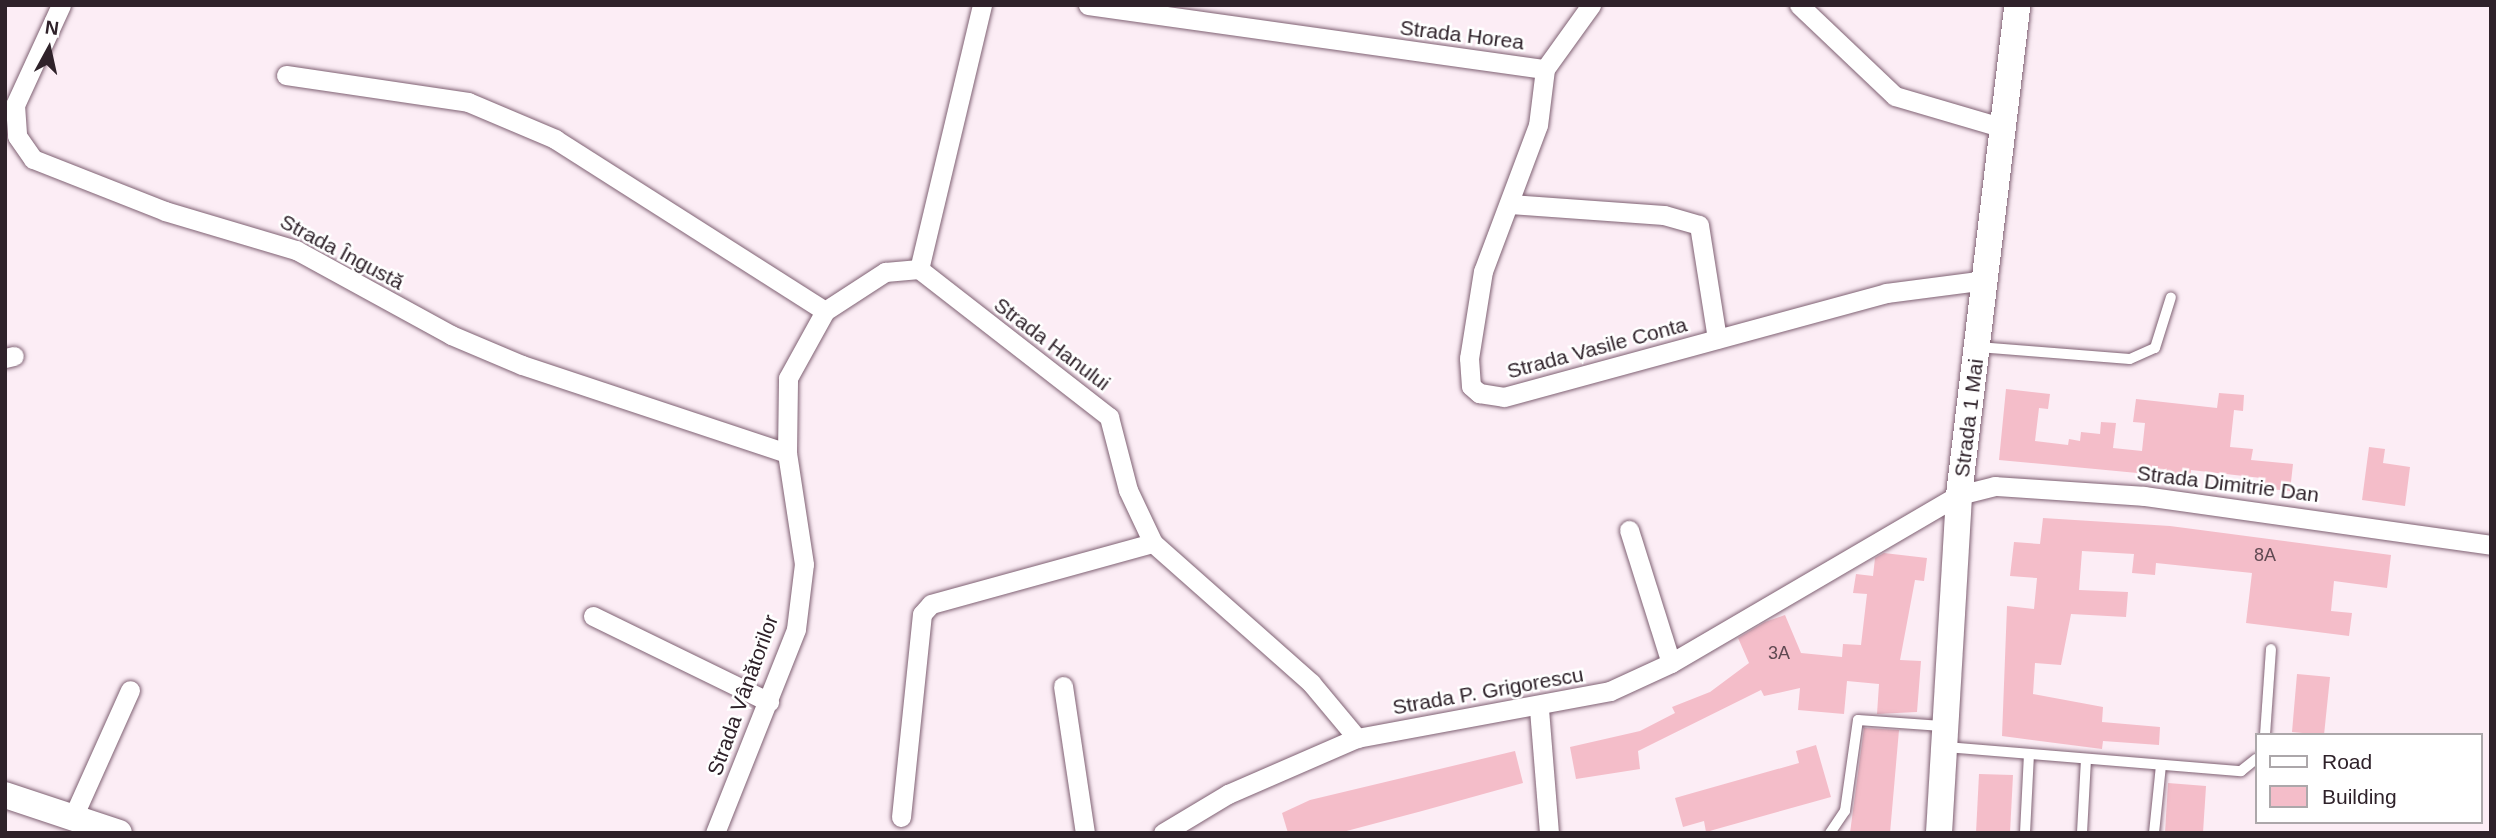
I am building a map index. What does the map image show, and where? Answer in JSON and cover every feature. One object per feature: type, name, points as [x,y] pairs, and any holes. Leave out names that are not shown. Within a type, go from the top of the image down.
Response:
[{"type":"main road","name":"Strada 1 Mai","points":[[1939,833],[1959,495],[2017,5]]},
{"type":"main road","points":[[5,794],[119,833]]},
{"type":"street","name":"Strada Îngustă","points":[[61,5],[15,105],[17,136],[33,159],[165,211],[296,250],[451,335],[522,365],[787,453]]},
{"type":"street","points":[[919,269],[982,5]]},
{"type":"street","name":"Strada Horea","points":[[1088,5],[1545,69],[1591,5]]},
{"type":"street","points":[[1800,5],[1895,96],[2004,128]]},
{"type":"street","name":"Strada Vasile Conta","points":[[1545,69],[1538,125],[1483,271],[1469,358],[1471,386],[1479,393],[1504,397],[1886,293],[1986,280]]},
{"type":"street","points":[[286,75],[468,102],[555,139],[825,311]]},
{"type":"street","name":"Strada Vasile Conta","points":[[1510,204],[1664,215],[1699,225],[1717,339]]},
{"type":"street","name":"Strada Vânătorilor","points":[[715,833],[796,629],[804,564],[787,453],[788,378],[825,311],[885,272],[919,269]]},
{"type":"street","name":"Strada Hanului","points":[[919,269],[1109,417],[1128,490],[1153,543],[1311,683],[1357,738]]},
{"type":"street","name":"Strada Dimitrie Dan","points":[[1959,495],[2020,486],[2144,496],[2490,546]]},
{"type":"street","name":"Strada P. Grigorescu","points":[[1163,833],[1228,794],[1357,738],[1539,709],[1610,691],[1671,663],[1959,495]]},
{"type":"street","points":[[1629,530],[1671,663]]},
{"type":"street","points":[[901,817],[922,614],[931,604],[1153,543]]},
{"type":"street","points":[[593,616],[769,702]]},
{"type":"street","points":[[1063,686],[1085,833]]},
{"type":"street","points":[[73,817],[130,690]]},
{"type":"street","points":[[1539,709],[1549,833]]},
{"type":"lane","points":[[1978,347],[2130,359],[2155,348],[2171,296]]},
{"type":"lane","points":[[2265,733],[2271,649]]},
{"type":"lane","points":[[1830,833],[1845,811],[1858,720],[2029,754],[2241,771],[2254,761]]},
{"type":"lane","points":[[2025,833],[2029,754]]},
{"type":"lane","points":[[2081,833],[2086,759]]},
{"type":"lane","points":[[2154,833],[2161,765]]},
{"type":"building","points":[[2006,389],[2050,394],[2048,409],[2039,408],[2035,441],[2068,445],[2069,439],[2080,441],[2081,432],[2100,434],[2101,422],[2116,423],[2113,448],[2142,451],[2145,423],[2133,422],[2136,399],[2217,408],[2219,393],[2244,395],[2243,411],[2234,410],[2230,447],[2253,449],[2251,460],[2293,464],[2290,491],[2260,488],[2261,478],[2191,470],[2190,478],[1999,460]]},
{"type":"building","points":[[2369,447],[2385,449],[2383,463],[2410,467],[2405,506],[2362,500]]},
{"type":"building","points":[[2043,518],[2170,526],[2391,555],[2387,588],[2334,581],[2331,611],[2352,613],[2349,636],[2246,623],[2252,573],[2156,563],[2155,575],[2132,573],[2134,554],[2082,551],[2079,590],[2128,592],[2126,617],[2071,614],[2061,665],[2035,663],[2033,694],[2103,707],[2102,722],[2160,727],[2159,745],[2103,741],[2102,749],[2002,736],[2007,606],[2034,609],[2037,578],[2010,576],[2014,542],[2040,544]]},
{"type":"building","points":[[1884,553],[1927,558],[1924,581],[1915,580],[1900,660],[1921,661],[1917,712],[1877,714],[1879,684],[1847,681],[1844,714],[1798,710],[1800,688],[1764,696],[1761,690],[1638,751],[1640,769],[1576,779],[1570,747],[1640,731],[1675,713],[1672,707],[1710,692],[1749,663],[1738,638],[1765,622],[1785,615],[1801,653],[1842,657],[1843,644],[1861,645],[1867,594],[1853,593],[1856,574],[1873,576],[1875,558]]},
{"type":"building","points":[[2297,674],[2330,677],[2324,733],[2292,732]]},
{"type":"building","points":[[1864,728],[1899,730],[1890,833],[1850,833]]},
{"type":"building","points":[[1816,745],[1831,797],[1706,832],[1704,821],[1683,827],[1675,798],[1799,763],[1796,751]]},
{"type":"building","points":[[1515,751],[1523,783],[1339,833],[1288,833],[1282,813],[1310,800]]},
{"type":"building","points":[[1979,774],[2013,775],[2010,833],[1976,833]]},
{"type":"building","points":[[2168,783],[2206,786],[2203,833],[2165,833]]}]
